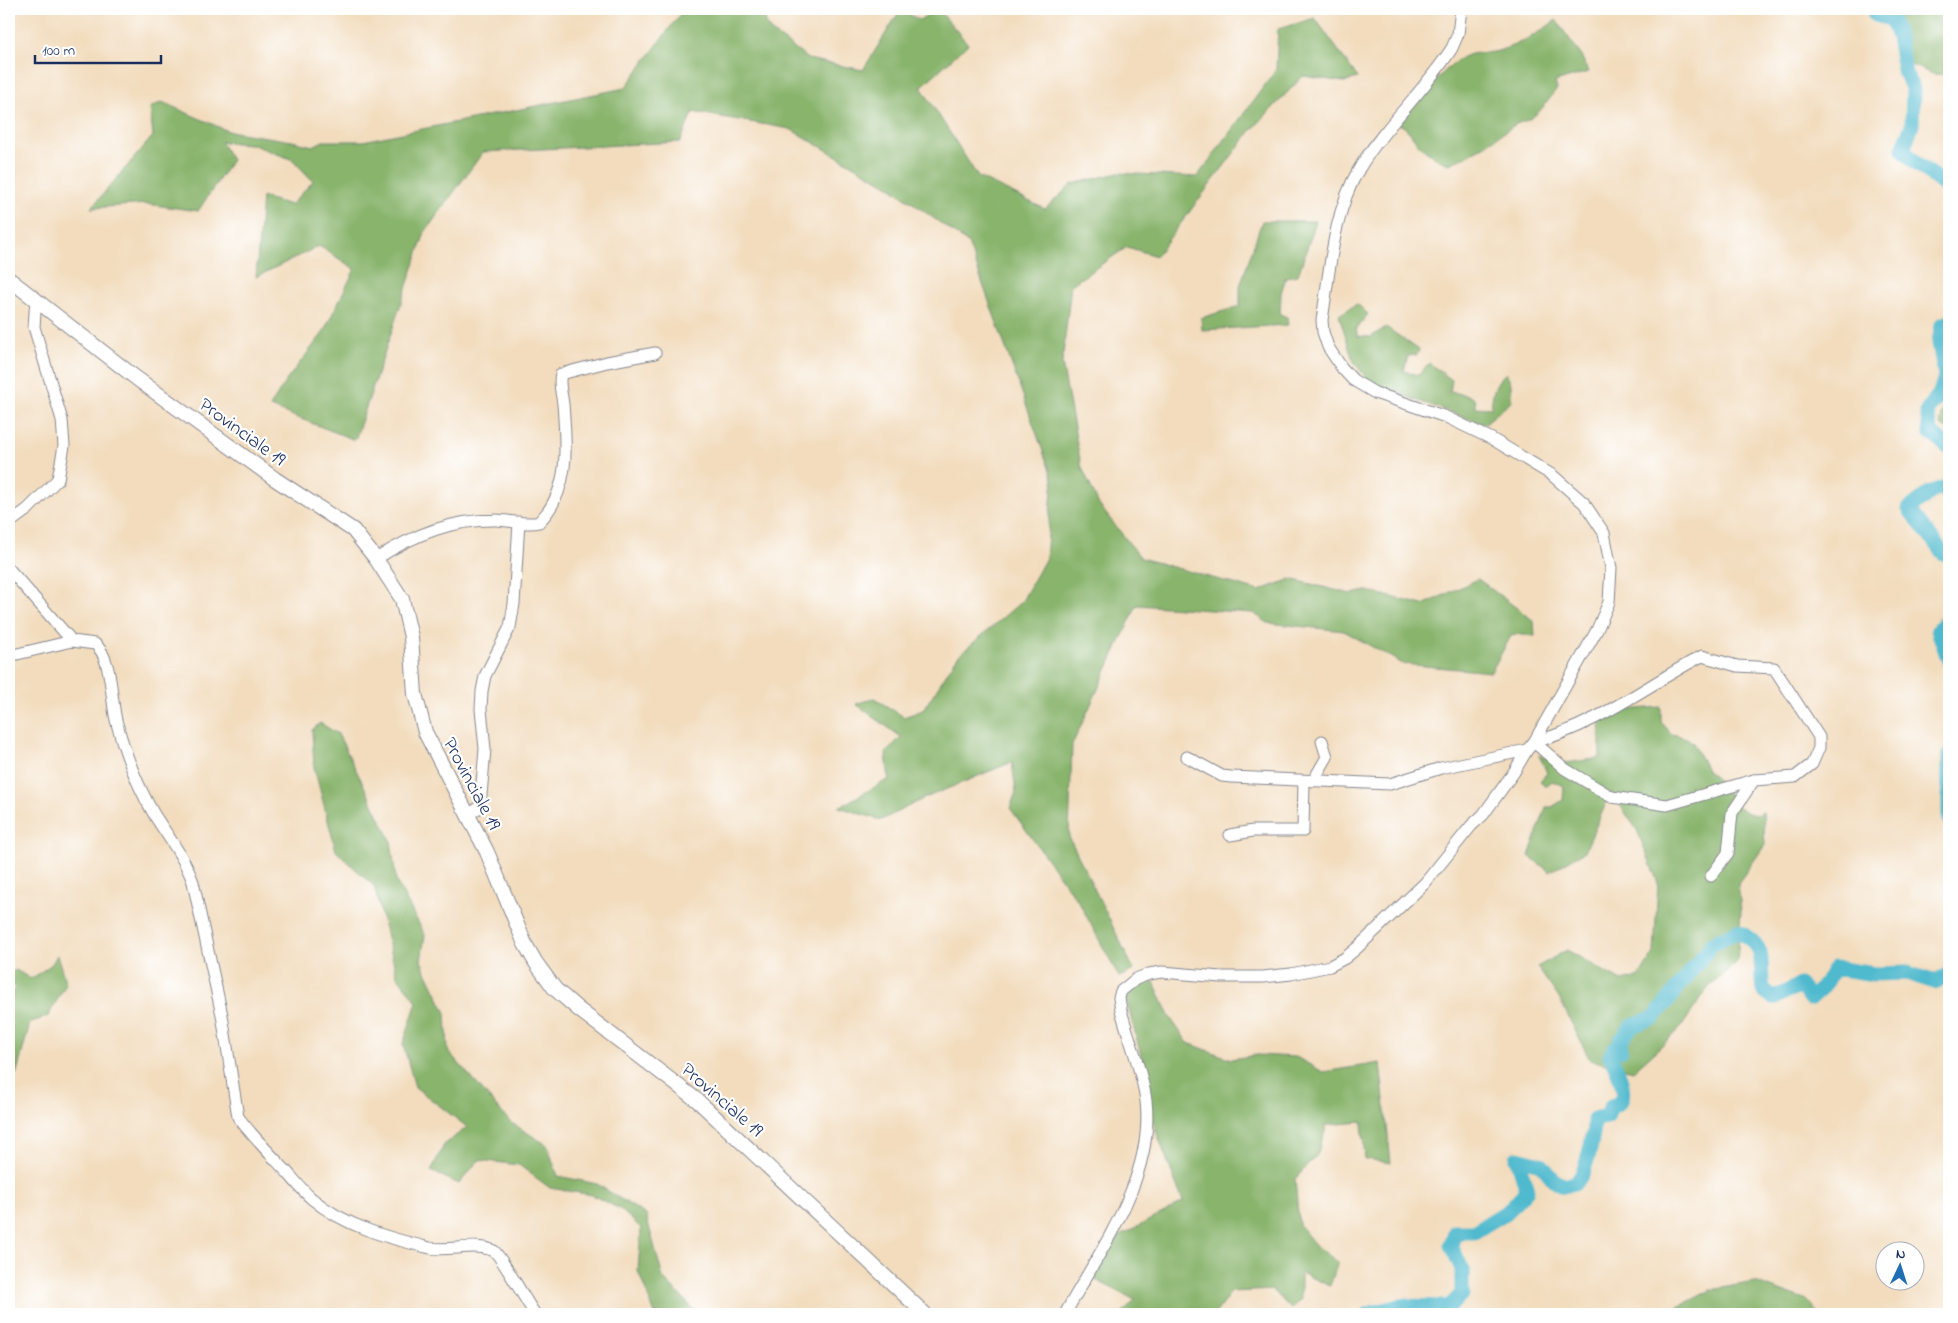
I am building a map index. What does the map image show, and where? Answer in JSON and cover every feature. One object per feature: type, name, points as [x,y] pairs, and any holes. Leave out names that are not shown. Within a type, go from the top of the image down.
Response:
[{"type":"main road","name":"Provinciale 19","points":[[9,278],[136,378],[275,479],[353,530],[376,559],[402,599],[411,636],[415,694],[424,732],[503,886],[525,944],[536,964],[555,989],[698,1100],[925,1314]]},
{"type":"street","points":[[1065,1314],[1116,1224],[1129,1193],[1145,1143],[1146,1104],[1143,1080],[1122,1017],[1119,998],[1121,992],[1136,979],[1162,972],[1221,977],[1263,977],[1313,970],[1345,958],[1401,908],[1425,883],[1471,826],[1483,815],[1530,746],[1605,614],[1611,586],[1604,533],[1593,514],[1574,493],[1552,475],[1528,460],[1470,428],[1375,393],[1353,380],[1334,356],[1323,332],[1322,320],[1336,231],[1349,189],[1374,148],[1452,48],[1458,34],[1461,9]]},
{"type":"street","points":[[9,523],[28,509],[58,479],[63,452],[62,420],[34,327],[36,298]]},
{"type":"street","points":[[376,559],[390,549],[442,526],[491,520],[539,522],[556,500],[562,487],[565,460],[561,374],[607,362],[655,353]]},
{"type":"street","points":[[468,815],[480,807],[485,749],[481,709],[482,691],[485,676],[510,627],[514,604],[519,522]]},
{"type":"street","points":[[9,569],[72,641]]},
{"type":"street","points":[[9,656],[72,641],[92,643],[100,648],[106,666],[116,719],[135,779],[155,816],[186,862],[193,882],[222,1015],[233,1093],[242,1122],[311,1198],[343,1220],[384,1235],[431,1248],[445,1250],[475,1247],[493,1251],[499,1255],[512,1280],[535,1314]]},
{"type":"street","points":[[1187,756],[1222,776],[1390,784],[1441,768],[1530,746],[1561,734],[1628,701],[1666,675],[1702,656],[1737,666],[1774,668],[1819,737],[1819,748],[1812,764],[1795,777],[1754,780],[1667,806],[1612,797],[1565,770],[1530,746]]},
{"type":"street","points":[[1230,835],[1254,832],[1303,832],[1309,781],[1327,757],[1322,741]]},
{"type":"street","points":[[1711,876],[1728,853],[1732,813],[1754,780]]},
{"type":"green space","points":[[684,9],[761,9],[769,30],[808,59],[863,70],[901,9],[919,20],[938,9],[968,44],[921,87],[978,177],[1045,209],[1072,184],[1118,173],[1197,177],[1276,70],[1278,29],[1315,18],[1358,78],[1344,82],[1303,76],[1249,133],[1156,256],[1127,247],[1071,285],[1062,363],[1081,465],[1099,505],[1141,558],[1259,591],[1291,579],[1351,594],[1367,591],[1423,605],[1478,579],[1534,621],[1535,636],[1512,634],[1491,672],[1403,664],[1344,631],[1268,623],[1253,613],[1137,605],[1072,745],[1069,837],[1134,970],[1119,977],[1080,904],[1010,808],[1016,792],[1012,762],[925,798],[881,820],[839,807],[889,779],[886,753],[901,737],[856,704],[874,698],[904,717],[923,710],[958,656],[1022,601],[1046,558],[1053,479],[968,243],[889,186],[790,129],[693,112],[680,142],[483,152],[425,232],[355,440],[270,407],[285,382],[323,333],[355,269],[319,246],[256,277],[262,197],[291,205],[313,181],[293,160],[251,144],[221,142],[232,160],[198,211],[147,204],[91,208],[153,136],[150,108],[162,102],[228,131],[313,146],[323,141],[363,141],[625,88]]},
{"type":"green space","points":[[1888,9],[1949,9],[1949,75],[1933,74],[1906,63],[1908,54]]},
{"type":"green space","points":[[1556,20],[1581,55],[1588,72],[1555,82],[1557,89],[1542,108],[1531,118],[1516,124],[1492,141],[1449,164],[1424,150],[1409,131],[1399,124],[1438,78],[1455,62],[1467,55],[1498,51],[1514,45],[1536,34]]},
{"type":"green space","points":[[1262,221],[1316,221],[1298,275],[1286,277],[1281,293],[1280,314],[1287,317],[1288,325],[1202,330],[1201,318],[1240,306],[1240,286]]},
{"type":"green space","points":[[1357,304],[1368,314],[1356,329],[1358,336],[1371,337],[1386,327],[1419,350],[1417,355],[1408,356],[1404,371],[1418,375],[1429,363],[1452,380],[1450,392],[1468,395],[1475,400],[1475,407],[1491,408],[1496,385],[1506,373],[1511,384],[1511,402],[1484,424],[1370,384],[1353,360],[1339,315]]},
{"type":"green space","points":[[1949,334],[1949,349],[1939,350],[1943,337]]},
{"type":"green space","points":[[1949,381],[1949,430],[1940,425]]},
{"type":"green space","points":[[1939,618],[1949,622],[1949,656],[1935,630]]},
{"type":"green space","points":[[1661,707],[1661,722],[1672,734],[1687,738],[1693,743],[1708,772],[1722,784],[1735,805],[1748,813],[1756,815],[1763,812],[1765,845],[1738,883],[1741,911],[1737,962],[1708,988],[1680,1029],[1633,1071],[1590,1060],[1559,998],[1537,967],[1567,950],[1621,981],[1639,977],[1654,953],[1658,883],[1637,830],[1611,792],[1585,851],[1550,872],[1529,856],[1546,807],[1552,807],[1563,800],[1564,786],[1552,781],[1546,786],[1540,781],[1547,773],[1539,754],[1559,764],[1600,758],[1600,712]]},
{"type":"green space","points":[[320,723],[338,734],[391,840],[396,881],[425,935],[421,961],[446,1013],[448,1051],[510,1122],[547,1145],[558,1176],[597,1184],[646,1215],[663,1278],[698,1314],[655,1314],[638,1271],[641,1228],[620,1209],[592,1195],[550,1188],[519,1165],[479,1160],[459,1184],[431,1171],[444,1145],[467,1127],[415,1087],[403,1044],[417,1002],[397,976],[374,886],[336,851],[314,767],[312,730]]},
{"type":"green space","points":[[57,955],[66,984],[48,1016],[30,1023],[17,1072],[9,1085],[9,998],[15,988],[9,974],[16,970],[31,979],[52,964]]},
{"type":"green space","points":[[1153,980],[1169,1016],[1188,1043],[1231,1059],[1257,1055],[1296,1057],[1323,1072],[1380,1063],[1391,1163],[1365,1159],[1362,1122],[1327,1125],[1317,1155],[1295,1179],[1299,1225],[1317,1247],[1338,1262],[1330,1286],[1301,1273],[1301,1299],[1291,1309],[1273,1290],[1231,1292],[1215,1314],[1122,1314],[1135,1300],[1094,1279],[1102,1251],[1109,1242],[1183,1202],[1153,1123],[1147,1078],[1125,995],[1135,984]]},
{"type":"green space","points":[[1754,1282],[1808,1301],[1818,1314],[1664,1314],[1711,1290]]},
{"type":"waterway","points":[[1875,9],[1875,15],[1891,19],[1898,37],[1905,74],[1913,89],[1912,125],[1903,149],[1916,163],[1949,189]]},
{"type":"waterway","points":[[1949,322],[1942,325],[1939,343],[1945,376],[1940,393],[1927,411],[1930,432],[1949,448]]},
{"type":"waterway","points":[[1949,486],[1931,492],[1909,509],[1942,552],[1949,556]]},
{"type":"waterway","points":[[1949,619],[1938,630],[1949,661]]},
{"type":"waterway","points":[[1949,754],[1949,819]]},
{"type":"waterway","points":[[1368,1314],[1400,1306],[1449,1307],[1462,1294],[1462,1269],[1451,1245],[1455,1232],[1474,1232],[1508,1211],[1527,1190],[1517,1158],[1541,1164],[1554,1180],[1564,1186],[1572,1184],[1580,1178],[1589,1153],[1594,1119],[1607,1117],[1610,1108],[1620,1102],[1622,1097],[1622,1085],[1610,1056],[1614,1049],[1621,1050],[1621,1040],[1632,1026],[1655,1017],[1712,944],[1737,931],[1754,943],[1760,955],[1763,990],[1774,998],[1800,985],[1810,999],[1822,988],[1835,968],[1874,974],[1907,973],[1935,982],[1949,974]]}]
